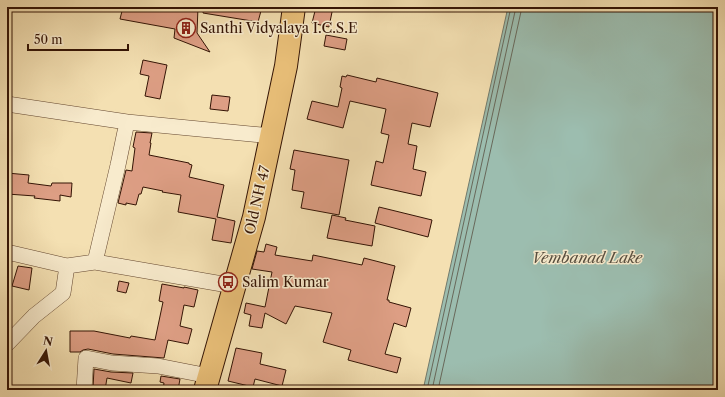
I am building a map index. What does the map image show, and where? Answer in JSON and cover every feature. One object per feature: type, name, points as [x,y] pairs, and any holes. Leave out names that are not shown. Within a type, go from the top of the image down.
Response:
[{"type":"main road","name":"Old NH 47","points":[[207,383],[254,217],[286,66],[294,7]]},
{"type":"street","points":[[7,104],[126,122],[272,136]]},
{"type":"street","points":[[95,262],[118,165],[126,122]]},
{"type":"street","points":[[7,252],[67,266],[95,262],[234,286]]},
{"type":"street","points":[[7,344],[34,316],[63,293],[67,266]]},
{"type":"street","points":[[84,390],[86,358],[112,363],[158,366],[207,383]]},
{"type":"water","name":"Vembanad Lake","points":[[508,7],[718,7],[718,390],[423,390]]},
{"type":"building","points":[[123,7],[198,7],[197,33],[210,52],[174,38],[175,29],[120,19]]},
{"type":"building","points":[[204,7],[262,7],[258,22],[203,13]]},
{"type":"building","points":[[316,7],[333,7],[329,27],[312,23]]},
{"type":"building","points":[[326,35],[347,39],[345,50],[324,46]]},
{"type":"building","points":[[143,60],[167,65],[160,99],[145,96],[149,76],[140,74]]},
{"type":"building","points":[[347,75],[376,82],[377,78],[438,93],[430,127],[412,123],[408,144],[417,146],[413,169],[426,172],[421,196],[371,185],[376,161],[383,163],[389,135],[381,133],[386,109],[350,101],[343,128],[307,119],[312,101],[338,107],[342,88],[340,87],[342,76],[346,77]]},
{"type":"building","points":[[212,95],[230,97],[228,111],[210,109]]},
{"type":"building","points":[[136,132],[152,133],[149,155],[189,163],[192,165],[189,177],[224,185],[217,217],[235,221],[231,243],[212,240],[216,219],[178,212],[181,195],[143,187],[136,205],[118,203],[126,170],[132,171],[135,148],[133,147]]},
{"type":"building","points":[[294,150],[349,160],[339,215],[301,208],[304,192],[292,190],[295,170],[290,169]]},
{"type":"building","points":[[7,173],[29,175],[28,183],[51,186],[52,183],[72,183],[71,197],[60,195],[60,201],[34,198],[35,196],[7,194]]},
{"type":"building","points":[[379,207],[432,220],[428,237],[375,223]]},
{"type":"building","points":[[332,215],[346,218],[345,220],[375,226],[372,246],[327,238]]},
{"type":"building","points":[[266,244],[277,247],[275,255],[312,261],[313,255],[362,265],[364,258],[395,266],[387,300],[389,300],[389,302],[411,308],[406,327],[394,323],[385,354],[401,358],[397,373],[348,360],[351,350],[323,342],[332,313],[295,306],[286,324],[265,313],[262,328],[249,326],[251,315],[244,313],[246,303],[265,307],[272,272],[252,269],[257,251],[264,252]]},
{"type":"building","points":[[18,266],[32,268],[29,290],[12,286]]},
{"type":"building","points":[[119,281],[129,283],[126,293],[117,291]]},
{"type":"building","points":[[162,284],[198,290],[194,307],[184,305],[180,326],[192,329],[188,344],[168,340],[164,358],[113,354],[88,349],[80,352],[70,352],[70,331],[94,331],[130,338],[131,336],[155,340],[163,302],[159,301]]},
{"type":"building","points":[[236,348],[262,353],[260,364],[286,370],[282,386],[255,379],[253,387],[228,381]]},
{"type":"building","points":[[94,369],[111,372],[133,373],[131,383],[107,378],[105,390],[93,388]]},
{"type":"building","points":[[161,376],[180,379],[178,390],[163,390],[164,383],[160,382]]},
{"type":"place","name":"Santhi Vidyalaya I.C.S.E","points":[[186,28]]},
{"type":"place","name":"Salim Kumar","points":[[228,282]]}]
